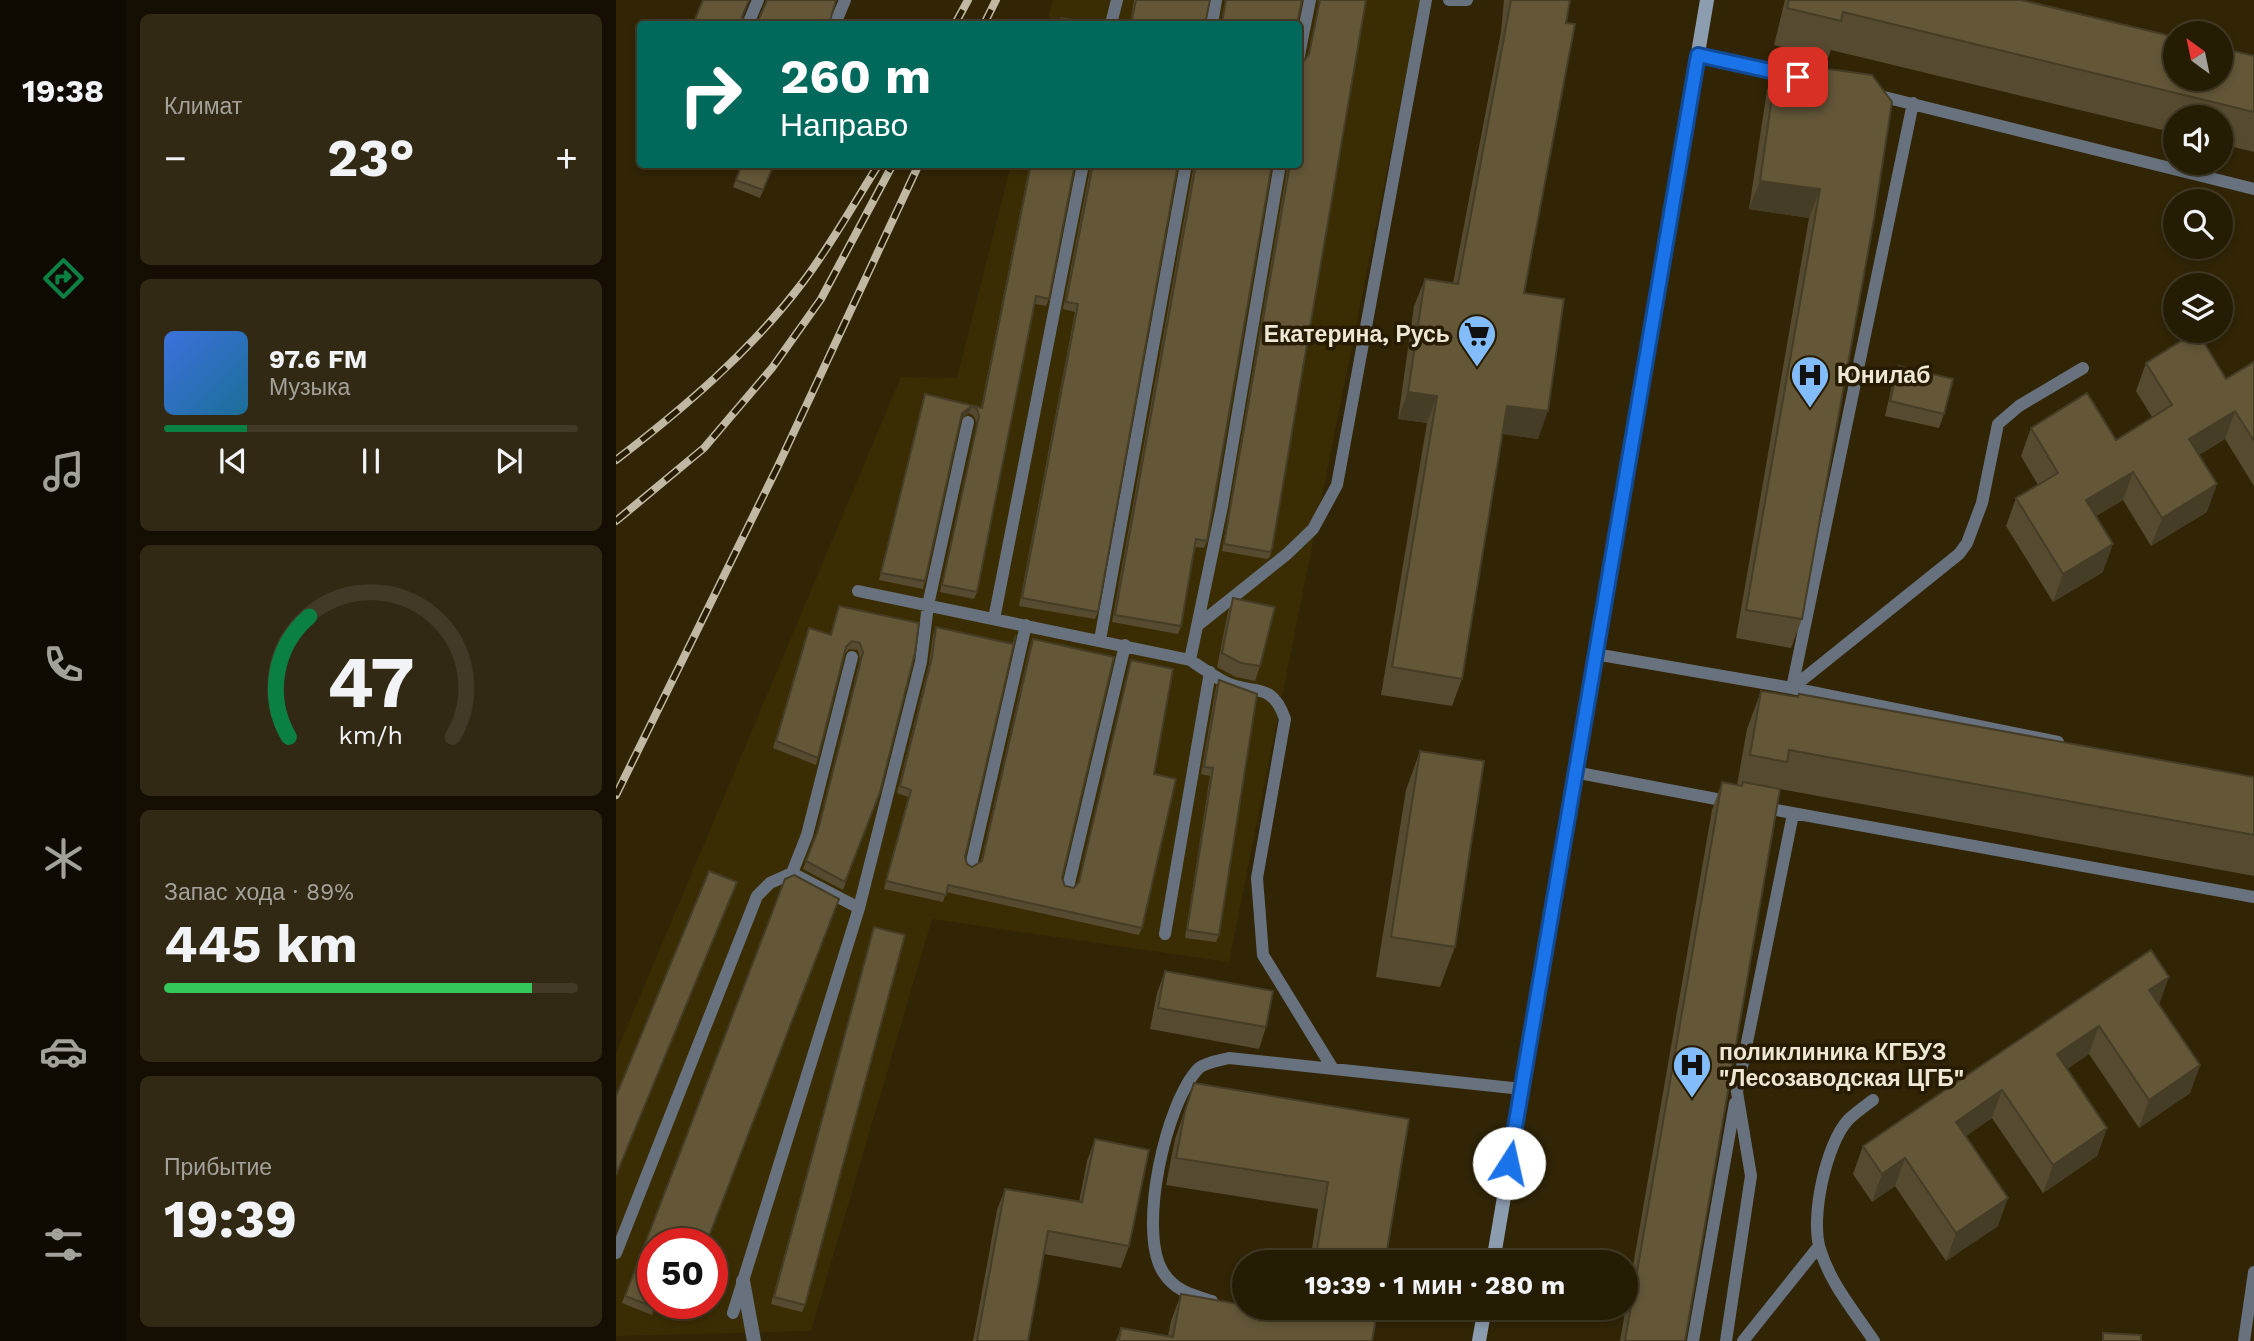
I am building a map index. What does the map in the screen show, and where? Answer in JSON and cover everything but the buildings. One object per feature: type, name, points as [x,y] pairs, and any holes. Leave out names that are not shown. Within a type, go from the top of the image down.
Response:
[{"type":"main road","points":[[1495,1250],[1707,0]]},
{"type":"main road","points":[[1479,1341],[1483,1320]]},
{"type":"street","points":[[743,1281],[754,1341]]},
{"type":"lane","points":[[749,21],[758,0]]},
{"type":"lane","points":[[836,21],[845,0]]},
{"type":"lane","points":[[1112,21],[1117,0]]},
{"type":"lane","points":[[1212,21],[1216,0]]},
{"type":"lane","points":[[1302,40],[1310,0]]},
{"type":"lane","points":[[1198,625],[1287,554],[1313,529],[1337,485],[1426,0]]},
{"type":"lane","points":[[1449,0],[1467,0]]},
{"type":"lane","points":[[1698,55],[1805,79]]},
{"type":"lane","points":[[1859,91],[2254,189]]},
{"type":"lane","points":[[1792,688],[1913,103]]},
{"type":"lane","points":[[995,619],[1082,168]]},
{"type":"lane","points":[[1100,640],[1185,168]]},
{"type":"lane","points":[[1190,660],[1279,168]]},
{"type":"lane","points":[[1792,688],[1959,554],[1968,543],[1982,503],[1998,424],[2019,406],[2083,368]]},
{"type":"lane","points":[[733,1313],[859,908],[921,662],[928,605],[968,422]]},
{"type":"lane","points":[[858,591],[1190,660],[1225,683],[1262,689],[1279,702],[1285,719],[1257,878],[1263,955],[1334,1069]]},
{"type":"lane","points":[[971,866],[1026,625]]},
{"type":"lane","points":[[1068,887],[1125,645]]},
{"type":"lane","points":[[1595,654],[1792,688],[2075,745]]},
{"type":"lane","points":[[616,1253],[757,896],[770,883],[792,873],[807,835],[852,657]]},
{"type":"lane","points":[[1165,934],[1210,672]]},
{"type":"lane","points":[[1574,772],[2254,897]]},
{"type":"lane","points":[[1693,1341],[1737,1092],[1793,814]]},
{"type":"lane","points":[[792,873],[859,908]]},
{"type":"lane","points":[[1226,1306],[1181,1292],[1163,1272],[1153,1247],[1152,1220],[1156,1175],[1180,1094],[1201,1066],[1230,1058],[1522,1089]]},
{"type":"lane","points":[[1726,1341],[1751,1176],[1737,1092]]},
{"type":"lane","points":[[1873,1100],[1847,1121],[1831,1149],[1818,1205],[1819,1246],[1834,1284],[1874,1341]]},
{"type":"lane","points":[[1743,1341],[1819,1246]]},
{"type":"lane","points":[[2244,1341],[2254,1272]]},
{"type":"shaded area","points":[[1053,0],[1421,0],[1229,962],[932,919],[811,1331],[616,1336],[616,1053],[901,377],[957,378],[1010,168],[1302,168],[1302,21],[1048,21]]},
{"type":"railway","points":[[957,21],[968,0]]},
{"type":"railway","points":[[986,21],[996,0]]},
{"type":"railway","points":[[616,460],[716,377],[761,332],[813,268],[877,168]]},
{"type":"railway","points":[[616,521],[704,448],[772,368],[821,299],[891,168]]},
{"type":"railway","points":[[616,795],[778,466],[917,168]]},
{"type":"place","name":"Екатерина, Русь","points":[[1477,368]]},
{"type":"place","name":"Юнилаб","points":[[1810,409]]},
{"type":"place","name":"поликлиника КГБУЗ \"Лесозаводская ЦГБ\"","points":[[1692,1099]]},
{"type":"route","points":[[1509,1163],[1698,55],[1798,77]]}]
